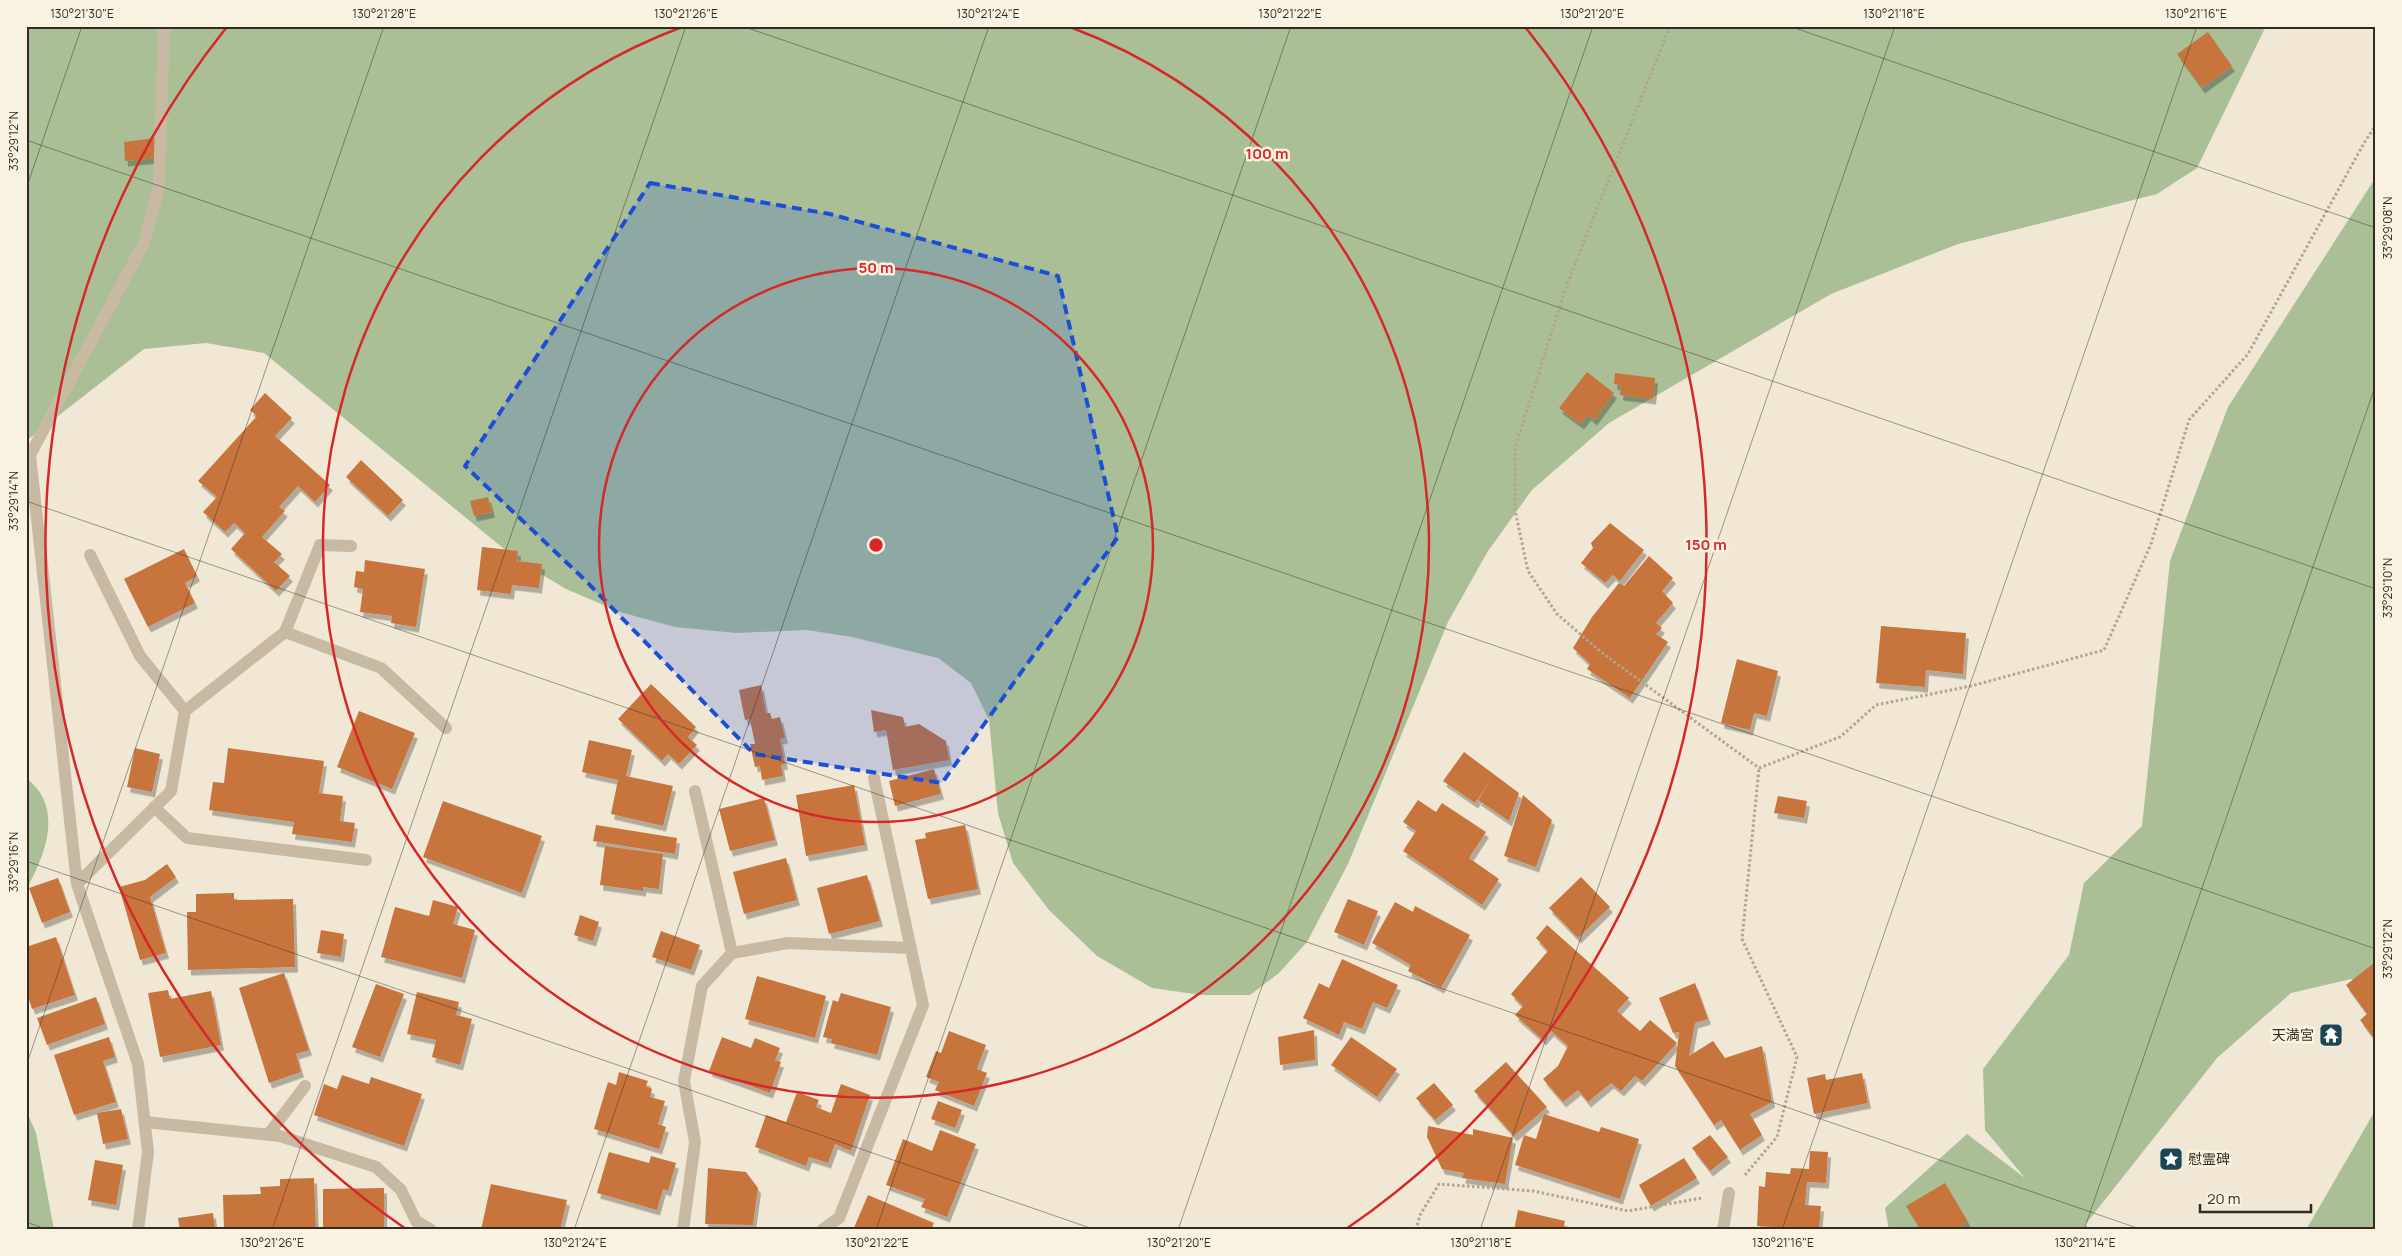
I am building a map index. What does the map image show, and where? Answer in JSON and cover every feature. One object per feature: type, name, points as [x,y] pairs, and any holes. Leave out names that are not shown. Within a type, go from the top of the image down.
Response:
[{"type":"street","points":[[138,1230],[148,1152],[138,1064],[77,884],[28,452],[144,243],[159,187],[164,26]]},
{"type":"street","points":[[77,884],[171,791],[185,711],[285,632],[320,546],[351,546]]},
{"type":"street","points":[[90,554],[140,656],[185,711]]},
{"type":"street","points":[[285,632],[381,668],[446,728]]},
{"type":"street","points":[[822,1230],[838,1218],[923,1005],[874,778]]},
{"type":"street","points":[[694,791],[732,953]]},
{"type":"street","points":[[154,808],[188,838],[366,860]]},
{"type":"street","points":[[683,1230],[694,1142],[684,1081],[702,986],[732,953],[788,943],[911,948]]},
{"type":"street","points":[[268,1135],[305,1086]]},
{"type":"street","points":[[145,1122],[280,1136],[376,1167],[401,1190],[416,1222],[431,1230]]},
{"type":"street","points":[[1723,1230],[1729,1193]]},
{"type":"path","points":[[1670,26],[1561,302],[1515,448],[1515,510],[1528,571],[1556,614],[1601,652],[1758,768]]},
{"type":"path","points":[[1758,768],[1840,737],[1876,705],[1971,686],[2104,650],[2151,544],[2189,420],[2248,354],[2364,143],[2376,125]]},
{"type":"path","points":[[1416,1230],[1420,1215],[1439,1184],[1533,1191],[1628,1211],[1729,1193],[1777,1137],[1797,1057],[1742,939],[1758,768]]},
{"type":"highlighted area","points":[[650,183],[830,214],[1058,276],[1118,537],[942,783],[754,754],[586,581],[465,466]]},
{"type":"green space","points":[[26,26],[2266,26],[2197,168],[2157,194],[1958,244],[1831,294],[1609,423],[1532,490],[1488,551],[1448,622],[1348,864],[1307,942],[1279,973],[1250,995],[1201,995],[1152,988],[1097,956],[1049,910],[1013,863],[998,813],[989,720],[971,683],[938,658],[852,637],[807,630],[736,633],[675,627],[620,612],[566,589],[519,561],[264,353],[206,343],[144,349],[26,441]]},
{"type":"green space","points":[[2376,177],[2376,988],[2351,979],[2291,993],[2217,1058],[2085,1225],[2091,1230],[1889,1230],[1885,1208],[1967,1134],[2025,1178],[1985,1130],[1983,1069],[2069,955],[2084,883],[2142,826],[2170,561],[2228,407]]},
{"type":"green space","points":[[26,778],[38,790],[45,803],[48,817],[48,832],[40,862],[26,890]]},
{"type":"green space","points":[[2376,1109],[2376,1230],[2306,1230]]},
{"type":"green space","points":[[26,1110],[36,1133],[54,1230],[26,1230]]},
{"type":"building","points":[[2208,32],[2232,66],[2202,88],[2177,54]]},
{"type":"building","points":[[156,138],[156,158],[125,161],[124,142]]},
{"type":"building","points":[[1587,372],[1614,393],[1594,420],[1588,415],[1581,424],[1559,408]]},
{"type":"building","points":[[1615,373],[1655,378],[1653,399],[1620,395],[1621,385],[1614,384]]},
{"type":"building","points":[[265,393],[292,418],[275,436],[330,485],[315,502],[298,486],[279,507],[285,511],[262,537],[282,554],[274,562],[290,576],[276,591],[231,549],[245,533],[234,523],[225,532],[203,512],[217,497],[198,481],[257,416],[250,410]]},
{"type":"building","points":[[361,460],[403,500],[388,516],[346,477]]},
{"type":"building","points":[[488,497],[492,512],[474,516],[470,501]]},
{"type":"building","points":[[1610,523],[1644,550],[1620,581],[1613,575],[1605,583],[1581,563],[1593,548],[1591,543]]},
{"type":"building","points":[[482,547],[518,551],[517,561],[542,564],[539,588],[512,585],[511,594],[477,590]]},
{"type":"building","points":[[184,549],[197,576],[185,583],[195,603],[148,627],[124,579]]},
{"type":"building","points":[[1649,556],[1673,578],[1662,591],[1673,603],[1656,623],[1662,628],[1656,634],[1668,642],[1630,698],[1587,669],[1590,664],[1573,648],[1592,617],[1619,583],[1624,586]]},
{"type":"building","points":[[365,560],[425,569],[416,627],[391,623],[392,616],[360,612],[363,589],[354,587],[356,571],[364,572]]},
{"type":"building","points":[[1881,626],[1966,633],[1963,674],[1926,670],[1925,687],[1876,683]]},
{"type":"building","points":[[1737,659],[1778,671],[1767,716],[1754,713],[1750,730],[1721,723]]},
{"type":"building","points":[[651,684],[696,727],[688,737],[697,745],[679,764],[668,754],[662,761],[618,719]]},
{"type":"building","points":[[761,685],[766,713],[770,713],[772,719],[780,717],[785,738],[780,739],[785,764],[781,765],[783,776],[762,780],[760,766],[755,767],[750,744],[755,744],[750,719],[745,720],[739,690]]},
{"type":"building","points":[[871,710],[903,717],[905,727],[919,724],[946,741],[949,760],[893,770],[886,730],[874,732]]},
{"type":"building","points":[[359,711],[415,733],[392,789],[337,767]]},
{"type":"building","points":[[589,740],[632,750],[626,776],[673,786],[663,826],[611,814],[618,780],[582,772]]},
{"type":"building","points":[[135,748],[160,754],[152,792],[127,787]]},
{"type":"building","points":[[228,748],[324,761],[319,793],[343,796],[340,821],[355,823],[352,842],[292,834],[294,822],[209,810],[213,782],[224,783]]},
{"type":"building","points":[[1464,752],[1519,793],[1509,821],[1478,800],[1493,777],[1475,803],[1443,781]]},
{"type":"building","points":[[934,769],[941,794],[895,806],[889,781]]},
{"type":"building","points":[[854,785],[865,845],[806,856],[796,795]]},
{"type":"building","points":[[1523,795],[1552,820],[1536,867],[1504,856]]},
{"type":"building","points":[[1778,796],[1807,801],[1804,818],[1774,813]]},
{"type":"building","points":[[764,798],[775,840],[730,851],[719,809]]},
{"type":"building","points":[[1418,800],[1436,812],[1442,803],[1486,832],[1469,858],[1499,879],[1482,905],[1403,851],[1416,831],[1403,822]]},
{"type":"building","points":[[443,801],[542,836],[522,893],[423,857]]},
{"type":"building","points":[[596,825],[677,838],[675,854],[593,841]]},
{"type":"building","points":[[965,825],[978,889],[928,899],[915,840],[926,838],[925,833]]},
{"type":"building","points":[[605,846],[663,854],[659,889],[643,887],[643,891],[600,885]]},
{"type":"building","points":[[786,858],[797,900],[744,914],[733,872]]},
{"type":"building","points":[[167,864],[176,877],[150,897],[166,953],[140,960],[119,887],[145,880]]},
{"type":"building","points":[[867,875],[880,921],[829,934],[817,888]]},
{"type":"building","points":[[1581,877],[1610,907],[1578,938],[1549,908]]},
{"type":"building","points":[[58,878],[70,912],[42,923],[29,888]]},
{"type":"building","points":[[234,893],[234,900],[293,899],[295,967],[188,970],[187,912],[196,912],[196,894]]},
{"type":"building","points":[[1348,899],[1378,911],[1364,945],[1334,932]]},
{"type":"building","points":[[433,900],[458,907],[453,924],[475,930],[462,978],[381,957],[395,907],[429,916]]},
{"type":"building","points":[[1395,902],[1413,912],[1415,906],[1470,935],[1441,988],[1408,971],[1411,965],[1372,943]]},
{"type":"building","points":[[580,915],[599,922],[593,941],[574,935]]},
{"type":"building","points":[[1547,925],[1629,998],[1617,1011],[1640,1031],[1650,1020],[1677,1043],[1642,1081],[1635,1076],[1621,1091],[1611,1083],[1588,1102],[1578,1090],[1563,1102],[1543,1079],[1558,1066],[1568,1046],[1551,1031],[1543,1040],[1515,1015],[1523,1006],[1511,994],[1548,951],[1536,938]]},
{"type":"building","points":[[321,930],[344,934],[341,957],[317,953]]},
{"type":"building","points":[[661,931],[700,945],[691,970],[652,957]]},
{"type":"building","points":[[56,937],[75,995],[32,1009],[26,990],[26,947]]},
{"type":"building","points":[[1342,959],[1398,985],[1387,1008],[1373,1002],[1362,1029],[1344,1022],[1339,1035],[1303,1018],[1319,983],[1329,988]]},
{"type":"building","points":[[2374,963],[2376,965],[2376,1041],[2360,1020],[2367,1014],[2346,985]]},
{"type":"building","points":[[284,973],[309,1050],[296,1054],[301,1072],[269,1083],[239,988]]},
{"type":"building","points":[[757,976],[826,996],[815,1038],[745,1019]]},
{"type":"building","points":[[1695,983],[1708,1019],[1695,1023],[1689,1056],[1713,1041],[1725,1058],[1762,1046],[1772,1102],[1750,1114],[1762,1135],[1740,1150],[1721,1120],[1714,1125],[1675,1066],[1679,1032],[1673,1033],[1659,998]]},
{"type":"building","points":[[376,984],[404,994],[380,1057],[352,1047]]},
{"type":"building","points":[[168,990],[170,999],[211,991],[221,1045],[160,1057],[148,993]]},
{"type":"building","points":[[417,992],[459,1002],[456,1015],[472,1019],[460,1065],[432,1057],[436,1040],[407,1034]]},
{"type":"building","points":[[841,993],[891,1007],[877,1055],[831,1043],[832,1039],[823,1037],[833,1000],[838,1002]]},
{"type":"building","points":[[96,997],[105,1024],[47,1045],[37,1018]]},
{"type":"building","points":[[1314,1030],[1315,1060],[1280,1065],[1278,1037]]},
{"type":"building","points":[[949,1031],[986,1045],[977,1069],[987,1073],[974,1106],[935,1090],[939,1082],[926,1077],[936,1051],[941,1053]]},
{"type":"building","points":[[109,1037],[115,1057],[103,1061],[116,1102],[74,1115],[54,1055]]},
{"type":"building","points":[[722,1037],[751,1048],[755,1038],[780,1048],[775,1060],[781,1062],[770,1093],[709,1071]]},
{"type":"building","points":[[1351,1037],[1397,1069],[1377,1097],[1331,1065]]},
{"type":"building","points":[[1506,1062],[1547,1107],[1514,1136],[1474,1091]]},
{"type":"building","points":[[619,1072],[648,1081],[646,1086],[652,1089],[650,1097],[665,1101],[658,1124],[666,1127],[659,1149],[594,1129],[608,1082],[616,1085]]},
{"type":"building","points":[[1862,1073],[1868,1103],[1814,1114],[1807,1078],[1825,1074],[1826,1080]]},
{"type":"building","points":[[342,1075],[369,1084],[371,1077],[422,1094],[404,1146],[314,1115],[324,1084],[337,1089]]},
{"type":"building","points":[[1434,1083],[1453,1105],[1435,1120],[1416,1098]]},
{"type":"building","points":[[841,1084],[870,1095],[851,1151],[835,1144],[828,1163],[809,1157],[806,1166],[755,1147],[766,1115],[786,1122],[797,1092],[819,1100],[816,1107],[831,1113]]},
{"type":"building","points":[[938,1101],[962,1110],[955,1128],[931,1119]]},
{"type":"building","points":[[121,1109],[128,1139],[103,1144],[97,1113]]},
{"type":"building","points":[[1544,1114],[1599,1132],[1601,1127],[1639,1139],[1620,1199],[1515,1165],[1524,1135],[1536,1139]]},
{"type":"building","points":[[1428,1126],[1473,1135],[1473,1129],[1513,1138],[1505,1184],[1462,1178],[1464,1173],[1442,1169],[1427,1137]]},
{"type":"building","points":[[940,1130],[976,1144],[947,1217],[921,1207],[925,1199],[886,1185],[903,1139],[932,1151]]},
{"type":"building","points":[[1710,1135],[1728,1157],[1710,1171],[1692,1148]]},
{"type":"building","points":[[1810,1151],[1828,1152],[1826,1183],[1807,1182],[1805,1205],[1821,1206],[1819,1228],[1814,1227],[1814,1230],[1774,1230],[1774,1227],[1757,1226],[1759,1186],[1765,1187],[1766,1172],[1790,1174],[1791,1168],[1809,1169]]},
{"type":"building","points":[[609,1152],[649,1163],[651,1156],[676,1163],[668,1191],[663,1189],[657,1210],[597,1193]]},
{"type":"building","points":[[1684,1158],[1697,1178],[1651,1206],[1639,1185]]},
{"type":"building","points":[[95,1160],[123,1165],[116,1205],[88,1200]]},
{"type":"building","points":[[708,1168],[746,1172],[758,1188],[753,1225],[705,1224]]},
{"type":"building","points":[[314,1178],[316,1230],[224,1230],[223,1195],[261,1194],[260,1187],[280,1186],[280,1179]]},
{"type":"building","points":[[1945,1183],[1968,1222],[1954,1230],[1921,1230],[1906,1206]]},
{"type":"building","points":[[491,1184],[567,1200],[560,1230],[481,1230]]},
{"type":"building","points":[[384,1188],[384,1230],[323,1230],[323,1189]]},
{"type":"building","points":[[868,1195],[934,1223],[931,1230],[853,1230]]},
{"type":"building","points":[[1518,1210],[1565,1221],[1563,1230],[1514,1230]]},
{"type":"building","points":[[213,1213],[215,1230],[180,1230],[178,1218]]},
{"type":"place","name":"天満宮","points":[[2331,1035]]},
{"type":"place","name":"慰霊碑","points":[[2171,1159]]}]
